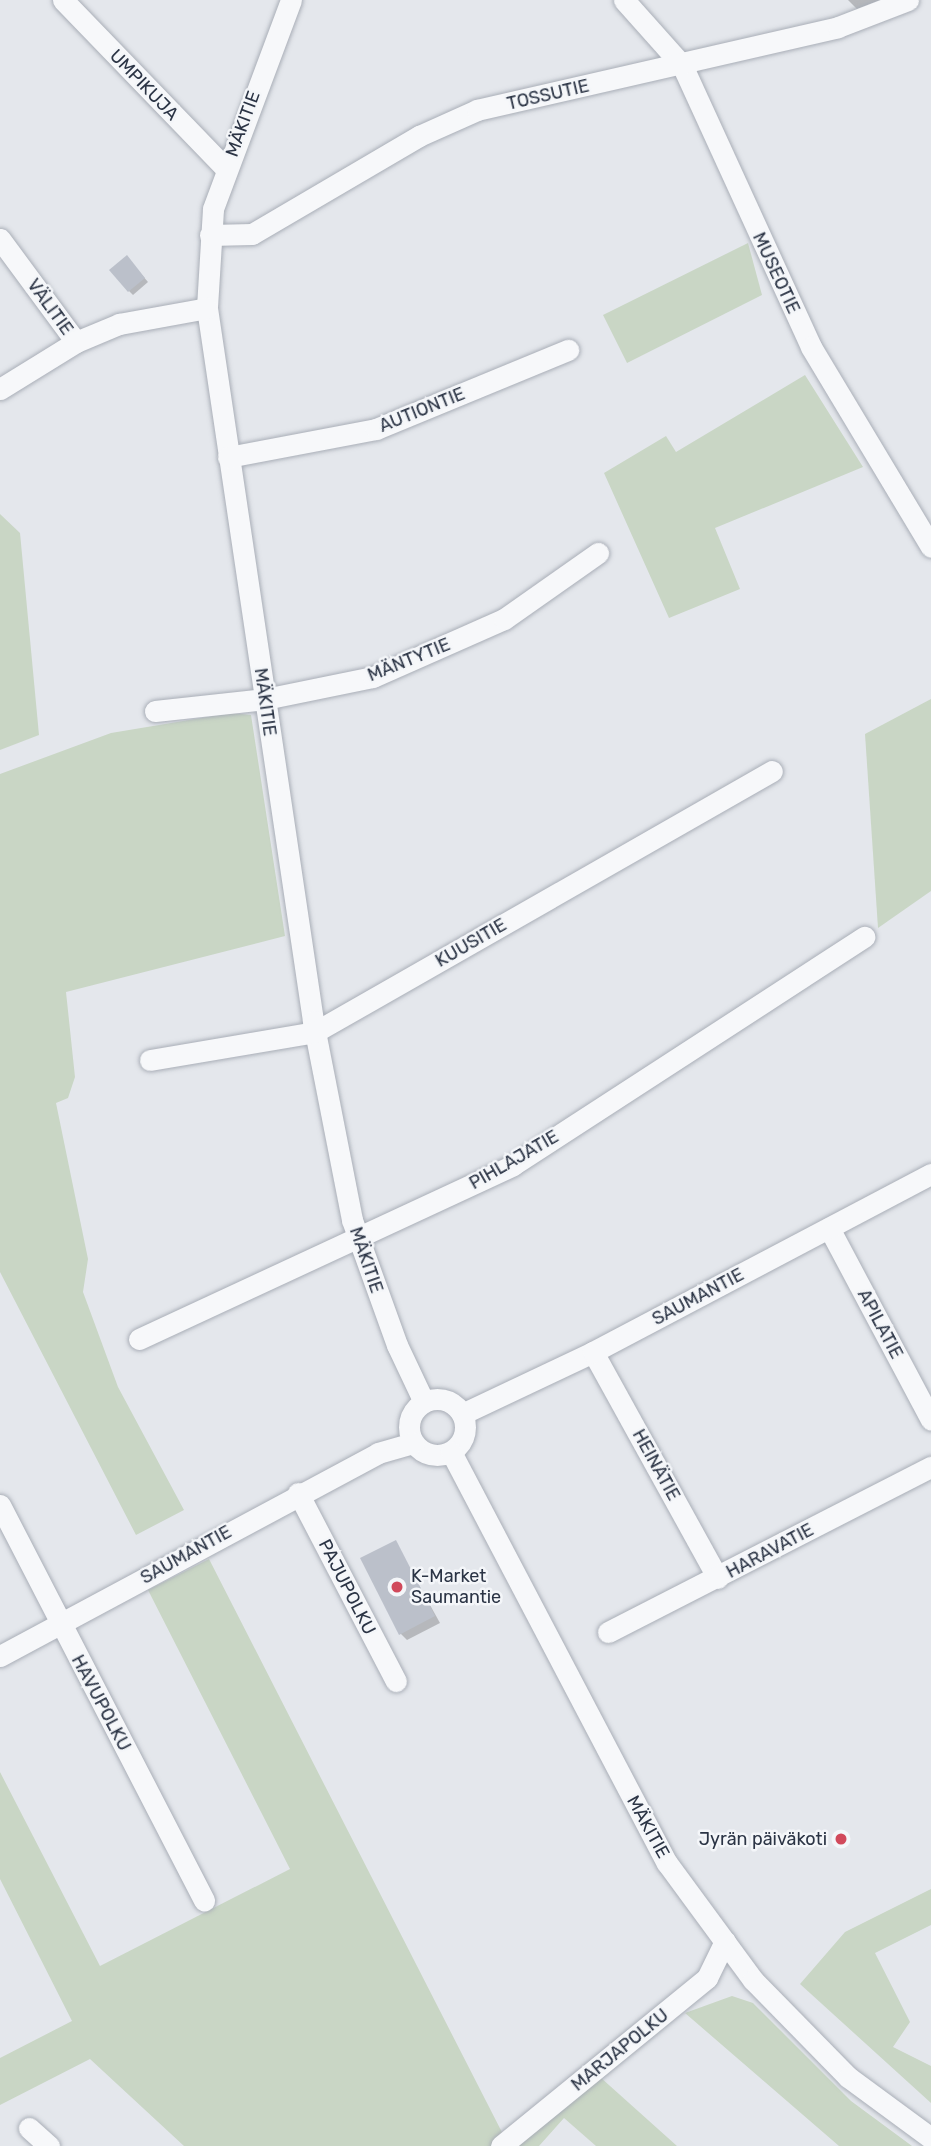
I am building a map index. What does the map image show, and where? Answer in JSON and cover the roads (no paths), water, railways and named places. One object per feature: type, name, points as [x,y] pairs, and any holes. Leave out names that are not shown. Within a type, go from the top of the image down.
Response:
[{"type":"street","name":"UMPIKUJA","points":[[63,0],[226,169]]},
{"type":"street","name":"MÄKITIE","points":[[291,0],[226,169],[210,235],[207,308],[315,1032],[359,1241],[397,1345],[424,1402]]},
{"type":"street","name":"MUSEOTIE","points":[[624,0],[682,65],[811,347],[931,547]]},
{"type":"street","name":"TOSSUTIE","points":[[210,235],[252,234],[419,135],[477,110],[838,27],[908,0]]},
{"type":"street","name":"VÄLITIE","points":[[0,239],[76,342]]},
{"type":"street","points":[[0,389],[76,342],[119,324],[207,308]]},
{"type":"street","name":"AUTIONTIE","points":[[228,457],[376,429],[568,350]]},
{"type":"street","name":"MÄNTYTIE","points":[[155,711],[265,699],[373,677],[492,624],[598,552]]},
{"type":"street","name":"KUUSITIE","points":[[150,1060],[315,1032],[772,771]]},
{"type":"street","name":"PIHLAJATIE","points":[[139,1339],[359,1241],[513,1165],[864,937]]},
{"type":"street","name":"SAUMANTIE","points":[[462,1414],[593,1352],[931,1174]]},
{"type":"street","name":"APILATIE","points":[[829,1227],[931,1420]]},
{"type":"street","name":"HEINÄTIE","points":[[593,1352],[718,1578]]},
{"type":"street","points":[[446,1400],[462,1414],[464,1435],[451,1452],[429,1454],[414,1443],[410,1419],[424,1402],[446,1400]]},
{"type":"street","name":"SAUMANTIE","points":[[0,1656],[298,1493],[378,1452],[414,1443]]},
{"type":"street","name":"MÄKITIE","points":[[451,1452],[667,1863],[753,1980],[848,2077],[931,2138]]},
{"type":"street","name":"HARAVATIE","points":[[608,1632],[931,1467]]},
{"type":"street","name":"PAJUPOLKU","points":[[298,1493],[396,1681]]},
{"type":"street","name":"HAVUPOLKU","points":[[0,1505],[204,1900]]},
{"type":"street","name":"MARJAPOLKU","points":[[501,2146],[707,1978],[725,1941]]},
{"type":"street","points":[[29,2128],[49,2146]]},
{"type":"place","name":"K-Market Saumantie","points":[[397,1587]]},
{"type":"place","name":"Jyrän päiväkoti","points":[[841,1839]]}]
